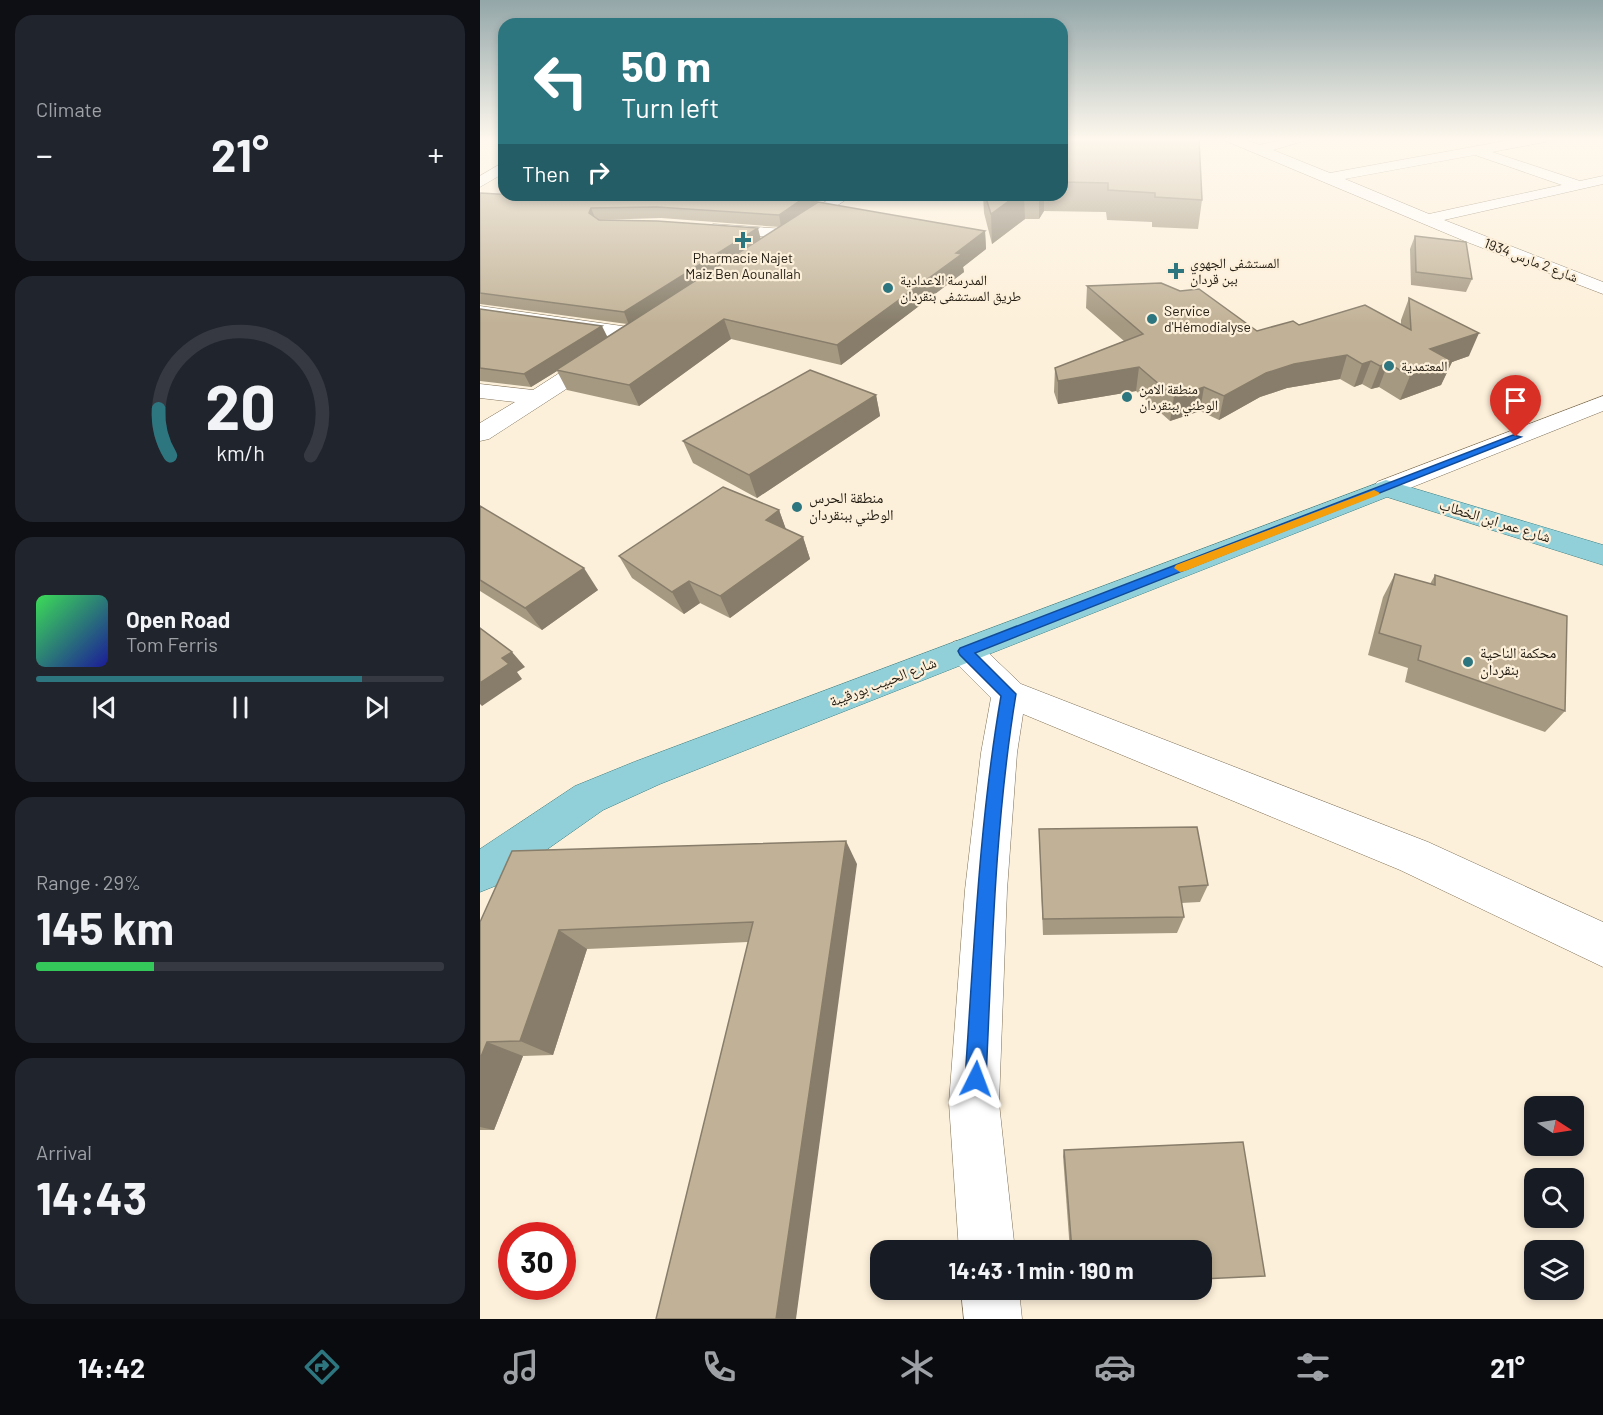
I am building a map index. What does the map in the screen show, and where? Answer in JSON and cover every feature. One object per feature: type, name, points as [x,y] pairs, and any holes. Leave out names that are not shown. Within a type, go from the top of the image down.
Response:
[{"type":"main road","name":"شارع عمر ابن الخطاب","points":[[1386,488],[1603,555]]},
{"type":"main road","name":"شارع الحبيب بورقيبة","points":[[480,872],[589,798],[703,750],[1386,488]]},
{"type":"street","name":"شارع 2 مارس 1934","points":[[1381,200],[1603,288]]},
{"type":"street","points":[[1427,219],[1515,200]]},
{"type":"street","points":[[758,253],[836,201]]},
{"type":"street","points":[[695,228],[786,234]]},
{"type":"street","points":[[1562,272],[1593,264]]},
{"type":"street","points":[[480,312],[636,334]]},
{"type":"street","points":[[480,434],[654,321]]},
{"type":"street","points":[[480,391],[536,397]]},
{"type":"street","name":"شارع الحبيب بورقيبة","points":[[1386,488],[1603,403]]},
{"type":"street","points":[[965,651],[1009,694],[1414,855],[1603,945]]},
{"type":"street","points":[[986,1240],[974,1103],[986,890],[999,753],[1009,694]]},
{"type":"street","points":[[991,1300],[993,1319]]},
{"type":"building","points":[[480,200],[799,201],[779,215],[657,207],[591,208],[589,213],[599,220],[657,221],[758,228],[624,312],[480,293]]},
{"type":"building","points":[[987,201],[1009,201],[991,214]]},
{"type":"building","points":[[818,202],[985,231],[956,253],[962,254],[837,345],[724,319],[629,385],[556,370]]},
{"type":"building","points":[[1415,236],[1466,242],[1472,279],[1416,272]]},
{"type":"building","points":[[1161,283],[1180,291],[1199,289],[1257,331],[1293,321],[1299,325],[1365,305],[1411,330],[1409,298],[1479,333],[1430,349],[1452,361],[1410,376],[1388,363],[1380,366],[1371,361],[1362,364],[1347,355],[1294,364],[1266,373],[1224,396],[1204,387],[1174,397],[1139,367],[1058,381],[1055,368],[1143,334],[1087,286]]},
{"type":"building","points":[[480,309],[602,326],[524,374],[480,368]]},
{"type":"building","points":[[810,370],[876,395],[749,475],[683,441]]},
{"type":"building","points":[[723,487],[779,510],[766,520],[803,537],[720,596],[689,581],[672,592],[619,556]]},
{"type":"building","points":[[480,506],[584,568],[525,608],[480,580]]},
{"type":"building","name":"محكمة الناحية بنقردان","points":[[1395,574],[1435,585],[1435,575],[1567,616],[1565,711],[1418,660],[1421,646],[1379,633]]},
{"type":"building","points":[[480,628],[512,652],[502,658],[509,664],[480,683]]},
{"type":"building","points":[[1197,827],[1208,885],[1179,887],[1184,917],[1043,919],[1039,829]]},
{"type":"building","points":[[846,841],[776,1319],[656,1319],[753,922],[559,930],[520,1041],[487,1042],[480,1059],[480,922],[512,851]]},
{"type":"building","points":[[1243,1142],[1265,1276],[1212,1279],[1212,1240],[1071,1240],[1064,1150]]},
{"type":"slow traffic","points":[[1180,568],[1374,493]]},
{"type":"place","name":"Pharmacie Najet Maiz Ben Aounallah","points":[[743,240]]},
{"type":"place","name":"المستشفى الجهوي ببن قردان","points":[[1176,271]]},
{"type":"place","name":"المدرسة الاعدادية طريق المستشفى بنقردان","points":[[888,288]]},
{"type":"place","name":"Service d'Hémodialyse","points":[[1152,319]]},
{"type":"place","name":"المعتمدية","points":[[1389,366]]},
{"type":"place","name":"منطقة الامن الوطني ببنقردان","points":[[1127,397]]},
{"type":"place","name":"منطقة الحرس الوطني ببنقردان","points":[[797,507]]},
{"type":"place","name":"محكمة الناحية بنقردان","points":[[1468,662]]},
{"type":"route","points":[[976,1079],[986,890],[999,753],[1009,694],[965,651],[1516,437]]}]
